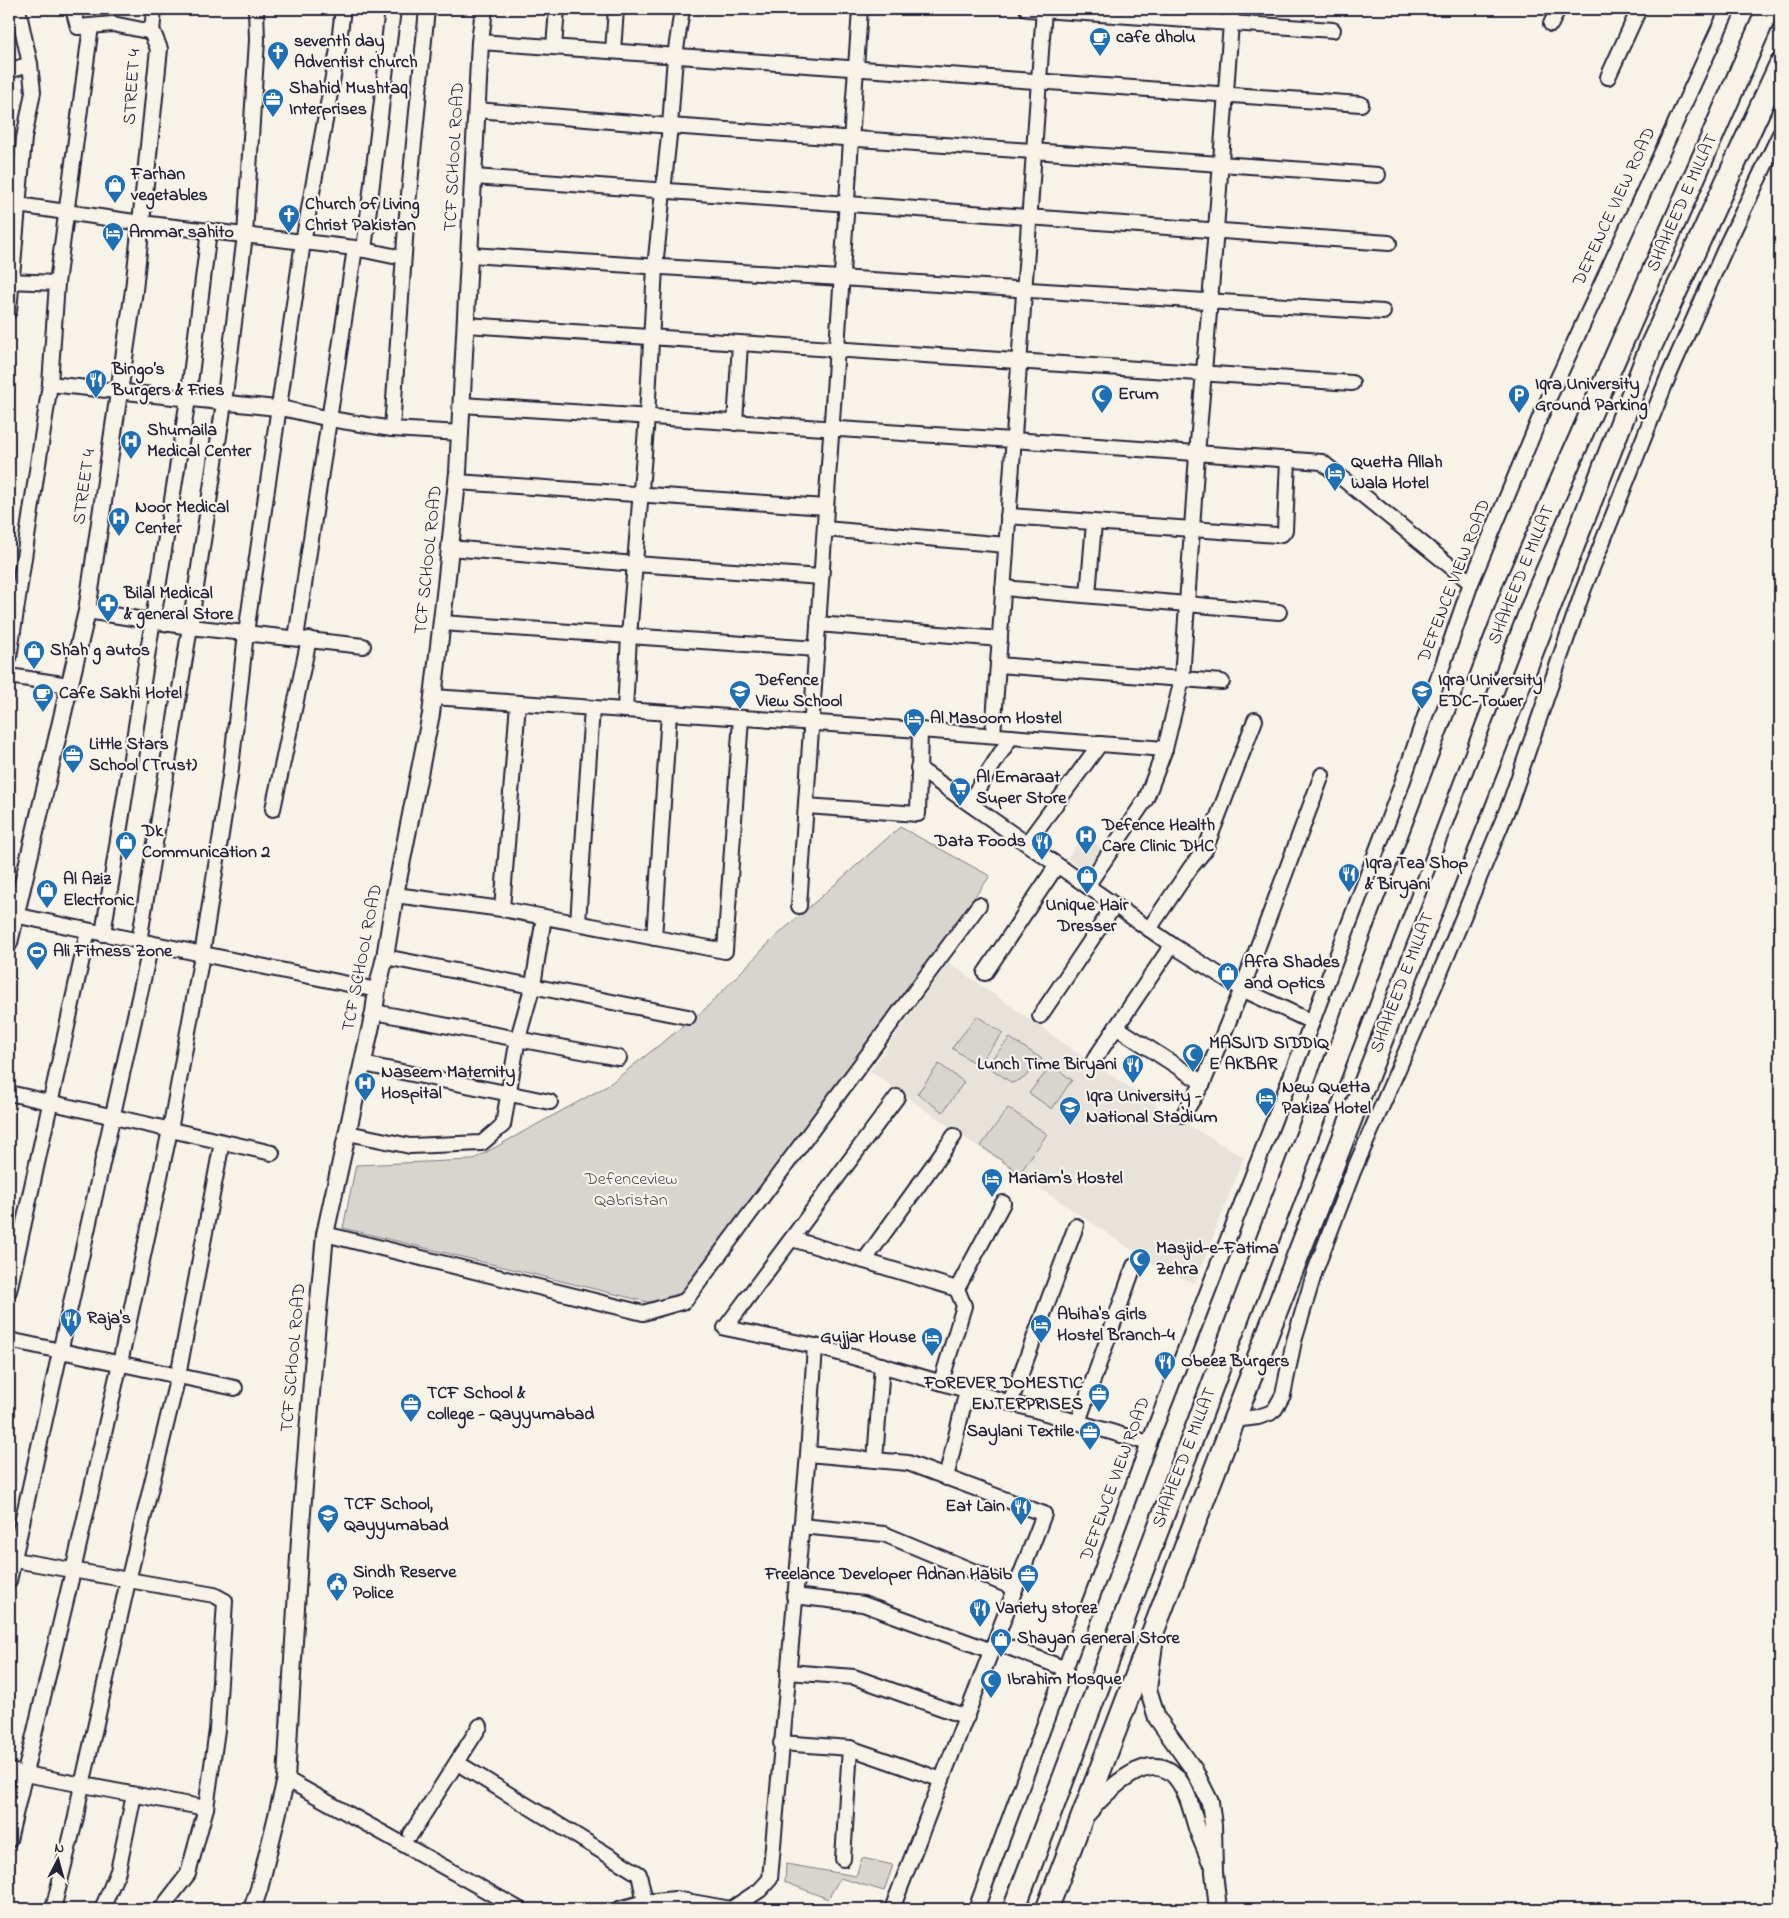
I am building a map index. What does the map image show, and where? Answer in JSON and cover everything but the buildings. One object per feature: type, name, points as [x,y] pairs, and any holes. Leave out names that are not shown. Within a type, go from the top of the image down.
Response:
[{"type":"main road","name":"SHAHEED E MILLAT","points":[[1014,1909],[1516,584],[1768,9]]},
{"type":"main road","name":"SHAHEED E MILLAT","points":[[1047,1909],[1234,1420],[1651,346],[1780,65]]},
{"type":"street","points":[[9,311],[10,281],[24,138],[33,92],[30,64],[18,9]]},
{"type":"street","points":[[73,9],[78,27],[113,24],[152,32],[154,9]]},
{"type":"street","points":[[9,1581],[11,1560],[112,1116],[145,943],[224,403],[245,235],[257,40],[256,9]]},
{"type":"street","points":[[9,1840],[120,1363],[170,1130],[202,955],[230,777],[246,633],[304,242],[338,48],[343,9]]},
{"type":"street","points":[[273,809],[303,638],[330,419],[360,249],[393,9]]},
{"type":"street","points":[[392,429],[406,224],[427,9]]},
{"type":"street","name":"TCF SCHOOL ROAD","points":[[252,1909],[259,1889],[286,1779],[301,1520],[312,1367],[325,1234],[374,1012],[372,989],[385,957],[433,697],[461,433],[480,42],[484,9]]},
{"type":"street","points":[[554,47],[557,9]]},
{"type":"street","points":[[613,51],[616,9]]},
{"type":"street","points":[[625,710],[629,636],[647,417],[655,267],[670,126],[675,56],[682,9]]},
{"type":"street","points":[[799,906],[860,9]]},
{"type":"street","points":[[1027,9],[1231,16],[1333,30]]},
{"type":"street","points":[[993,736],[1044,9]]},
{"type":"street","points":[[1551,24],[1558,9]]},
{"type":"street","points":[[1608,77],[1639,9]]},
{"type":"street","name":"DEFENCE VIEW ROAD","points":[[976,1909],[1149,1443],[1400,789],[1471,584],[1545,406],[1728,9]]},
{"type":"street","points":[[1087,886],[1146,799],[1165,749],[1182,678],[1196,454],[1216,230],[1231,16]]},
{"type":"street","points":[[9,658],[50,384],[57,283],[90,26]]},
{"type":"street","name":"STREET 4","points":[[9,943],[12,915],[87,611],[134,290],[159,48],[152,32]]},
{"type":"street","points":[[480,42],[1361,104]]},
{"type":"street","points":[[9,71],[30,64]]},
{"type":"street","points":[[477,110],[670,126],[1378,175]]},
{"type":"street","points":[[1234,1420],[1258,1417],[1270,1413],[1283,1395],[1294,1341],[1315,1271],[1352,1172],[1435,985],[1510,803],[1583,591],[1666,382],[1728,242],[1780,134]]},
{"type":"street","points":[[474,177],[1389,242]]},
{"type":"street","points":[[18,205],[141,223],[360,249],[393,256]]},
{"type":"street","points":[[103,934],[188,399],[209,231]]},
{"type":"street","points":[[470,255],[1383,312]]},
{"type":"street","points":[[10,281],[57,283]]},
{"type":"street","points":[[466,325],[1352,383]]},
{"type":"street","points":[[735,423],[740,344]]},
{"type":"street","points":[[50,384],[280,408],[330,419],[392,429],[461,433]]},
{"type":"street","points":[[462,405],[1013,440],[1322,462],[1471,584]]},
{"type":"street","points":[[1008,516],[1192,530],[1282,534],[1285,530],[1288,459]]},
{"type":"street","points":[[457,482],[826,507]]},
{"type":"street","points":[[1088,595],[1094,523]]},
{"type":"street","points":[[824,529],[1006,545]]},
{"type":"street","points":[[450,548],[635,564],[821,577]]},
{"type":"street","points":[[1003,588],[1279,612]]},
{"type":"street","points":[[87,611],[190,627],[363,646]]},
{"type":"street","points":[[442,623],[816,649]]},
{"type":"street","points":[[818,624],[1000,638]]},
{"type":"street","points":[[998,665],[1222,682]]},
{"type":"street","points":[[9,676],[69,685]]},
{"type":"street","points":[[433,697],[811,722],[1165,749]]},
{"type":"street","points":[[502,909],[518,703]]},
{"type":"street","points":[[578,923],[592,708]]},
{"type":"street","points":[[654,938],[669,713]]},
{"type":"street","points":[[395,895],[502,909],[725,951],[741,718]]},
{"type":"street","points":[[1149,929],[1191,867],[1205,850],[1255,720]]},
{"type":"street","points":[[806,806],[918,814],[920,730]]},
{"type":"street","points":[[968,802],[1011,737]]},
{"type":"street","points":[[1027,843],[1100,744]]},
{"type":"street","points":[[918,768],[1172,945],[1242,989],[1312,1022]]},
{"type":"street","points":[[1183,1115],[1203,1083],[1242,989],[1322,775]]},
{"type":"street","points":[[985,973],[1057,865]]},
{"type":"street","points":[[325,1234],[643,1313],[685,1301],[980,905]]},
{"type":"street","points":[[1040,1016],[1114,906]]},
{"type":"street","points":[[12,915],[372,989]]},
{"type":"street","points":[[348,1133],[410,1146],[482,1143],[503,1125],[518,1038],[533,985],[544,917]]},
{"type":"street","points":[[9,1291],[88,931]]},
{"type":"street","points":[[1094,1060],[1172,945]]},
{"type":"street","points":[[385,957],[688,1017]]},
{"type":"street","points":[[374,1012],[619,1058]]},
{"type":"street","points":[[1116,1027],[1203,1083]]},
{"type":"street","points":[[363,1064],[507,1095],[550,1102]]},
{"type":"street","points":[[9,1093],[272,1153]]},
{"type":"street","points":[[897,1097],[725,1328],[815,1346],[1149,1443]]},
{"type":"street","points":[[864,1261],[954,1136]]},
{"type":"street","points":[[53,1909],[83,1786],[128,1581],[178,1376],[222,1142]]},
{"type":"street","points":[[957,1289],[1003,1203]]},
{"type":"street","points":[[1010,1402],[1076,1226]]},
{"type":"street","points":[[792,1239],[957,1289]]},
{"type":"street","points":[[1078,1422],[1134,1266]]},
{"type":"street","points":[[941,1382],[964,1306],[957,1289]]},
{"type":"street","points":[[9,1340],[235,1388]]},
{"type":"street","points":[[619,1909],[645,1902],[676,1899],[731,1909],[760,1890],[770,1879],[808,1454],[815,1346]]},
{"type":"street","points":[[875,1460],[882,1366]]},
{"type":"street","points":[[946,1478],[967,1390]]},
{"type":"street","points":[[808,1454],[908,1463],[1044,1514],[892,1909]]},
{"type":"street","points":[[801,1526],[884,1534],[1014,1588]]},
{"type":"street","points":[[11,1560],[214,1595],[225,1601],[217,1730],[206,1808],[188,1874],[161,1909]]},
{"type":"street","points":[[794,1596],[863,1604],[1066,1669]]},
{"type":"street","points":[[1157,1620],[1148,1689],[1157,1718],[1194,1770],[1210,1802],[1214,1825],[1214,1872],[1218,1909]]},
{"type":"street","points":[[788,1672],[854,1677],[967,1717]]},
{"type":"street","points":[[411,1834],[480,1726]]},
{"type":"street","points":[[782,1743],[850,1748],[942,1780]]},
{"type":"street","points":[[842,1859],[850,1748]]},
{"type":"street","points":[[1080,1823],[1102,1796],[1120,1780],[1137,1771],[1154,1766],[1168,1770],[1179,1780],[1190,1800],[1214,1872]]},
{"type":"street","points":[[464,1767],[638,1874],[645,1902]]},
{"type":"street","points":[[9,1771],[206,1808]]},
{"type":"street","points":[[286,1779],[519,1909]]},
{"type":"street","points":[[102,1909],[118,1871],[134,1795]]},
{"type":"shaded area","name":"Defence Health Care Clinic DHC","points":[[1085,835],[1105,851],[1088,874],[1067,858]]},
{"type":"shaded area","name":"Iqra University - National Stadium","points":[[948,962],[1086,1059],[1173,1116],[1244,1157],[1195,1283],[1162,1270],[977,1146],[870,1071]]},
{"type":"green space","name":"Defenceview Qabristan","points":[[900,827],[990,876],[681,1297],[664,1306],[343,1228],[356,1165],[472,1160],[607,1086],[704,1010],[772,940]]},
{"type":"green space","points":[[977,1016],[1003,1033],[977,1065],[952,1048]]},
{"type":"green space","points":[[1010,1038],[1042,1059],[1024,1078],[1012,1083],[986,1065]]},
{"type":"green space","points":[[939,1064],[964,1082],[943,1112],[917,1094]]},
{"type":"green space","points":[[1052,1065],[1072,1080],[1052,1109],[1029,1093]]},
{"type":"green space","points":[[1008,1108],[1047,1134],[1020,1173],[981,1146]]},
{"type":"green space","points":[[862,1858],[893,1865],[884,1891],[840,1878],[828,1899],[785,1882],[786,1864],[856,1876]]},
{"type":"place","name":"cafe dholu","points":[[1100,57]]},
{"type":"place","name":"seventh day Adventist church","points":[[278,71]]},
{"type":"place","name":"Shahid Mushtaq Interprises","points":[[273,118]]},
{"type":"place","name":"Farhan vegetables","points":[[115,204]]},
{"type":"place","name":"Church of Living Christ Pakistan","points":[[289,234]]},
{"type":"place","name":"Ammar sahito","points":[[113,252]]},
{"type":"place","name":"Bingo’s Burgers & Fries","points":[[96,399]]},
{"type":"place","name":"Erum","points":[[1102,414]]},
{"type":"place","name":"Iqra University Ground Parking","points":[[1519,414]]},
{"type":"place","name":"Shumaila Medical Center","points":[[131,460]]},
{"type":"place","name":"Quetta Allah Wala Hotel","points":[[1335,492]]},
{"type":"place","name":"Noor Medical Center","points":[[119,537]]},
{"type":"place","name":"Bilal Medical & general Store","points":[[108,623]]},
{"type":"place","name":"Shah g autos","points":[[34,670]]},
{"type":"place","name":"Defence View School","points":[[740,710]]},
{"type":"place","name":"Iqra University EDC-Tower","points":[[1422,710]]},
{"type":"place","name":"Cafe Sakhi Hotel","points":[[43,713]]},
{"type":"place","name":"Al Masoom Hostel","points":[[914,738]]},
{"type":"place","name":"Little Stars School (Trust)","points":[[73,774]]},
{"type":"place","name":"Al Emaraat Super Store","points":[[960,807]]},
{"type":"place","name":"Defence Health Care Clinic DHC","points":[[1086,855]]},
{"type":"place","name":"Dk Communication 2","points":[[126,861]]},
{"type":"place","name":"Data Foods","points":[[1042,861]]},
{"type":"place","name":"Iqra Tea Shop & Biryani","points":[[1349,893]]},
{"type":"place","name":"Unique Hair Dresser","points":[[1087,895]]},
{"type":"place","name":"Al Aziz Electronic","points":[[47,909]]},
{"type":"place","name":"Ali Fitness Zone","points":[[37,971]]},
{"type":"place","name":"Afra Shades and Optics","points":[[1228,992]]},
{"type":"place","name":"MASJID SIDDIQ E AKBAR","points":[[1193,1073]]},
{"type":"place","name":"Lunch Time Biryani","points":[[1133,1084]]},
{"type":"place","name":"Naseem Maternity Hospital","points":[[365,1102]]},
{"type":"place","name":"New Quetta Pakiza Hotel","points":[[1266,1117]]},
{"type":"place","name":"Iqra University - National Stadium","points":[[1070,1126]]},
{"type":"place","name":"Mariam's Hostel","points":[[992,1198]]},
{"type":"place","name":"Masjid-e-Fatima Zehra","points":[[1140,1278]]},
{"type":"place","name":"Raja's","points":[[71,1338]]},
{"type":"place","name":"Abiha's Girls Hostel Branch-4","points":[[1041,1344]]},
{"type":"place","name":"Gujjar House","points":[[932,1357]]},
{"type":"place","name":"Obeez Burgers","points":[[1165,1381]]},
{"type":"place","name":"FOREVER DOMESTIC ENTERPRISES","points":[[1099,1413]]},
{"type":"place","name":"TCF School & college - Qayyumabad","points":[[411,1423]]},
{"type":"place","name":"Saylani Textile","points":[[1090,1451]]},
{"type":"place","name":"Eat Lain","points":[[1021,1526]]},
{"type":"place","name":"TCF School, Qayyumabad","points":[[328,1534]]},
{"type":"place","name":"Freelance Developer Adnan Habib","points":[[1028,1594]]},
{"type":"place","name":"Sindh Reserve Police","points":[[337,1602]]},
{"type":"place","name":"Variety storez","points":[[980,1628]]},
{"type":"place","name":"Shayan General Store","points":[[1001,1658]]},
{"type":"place","name":"Ibrahim Mosque","points":[[991,1699]]}]
